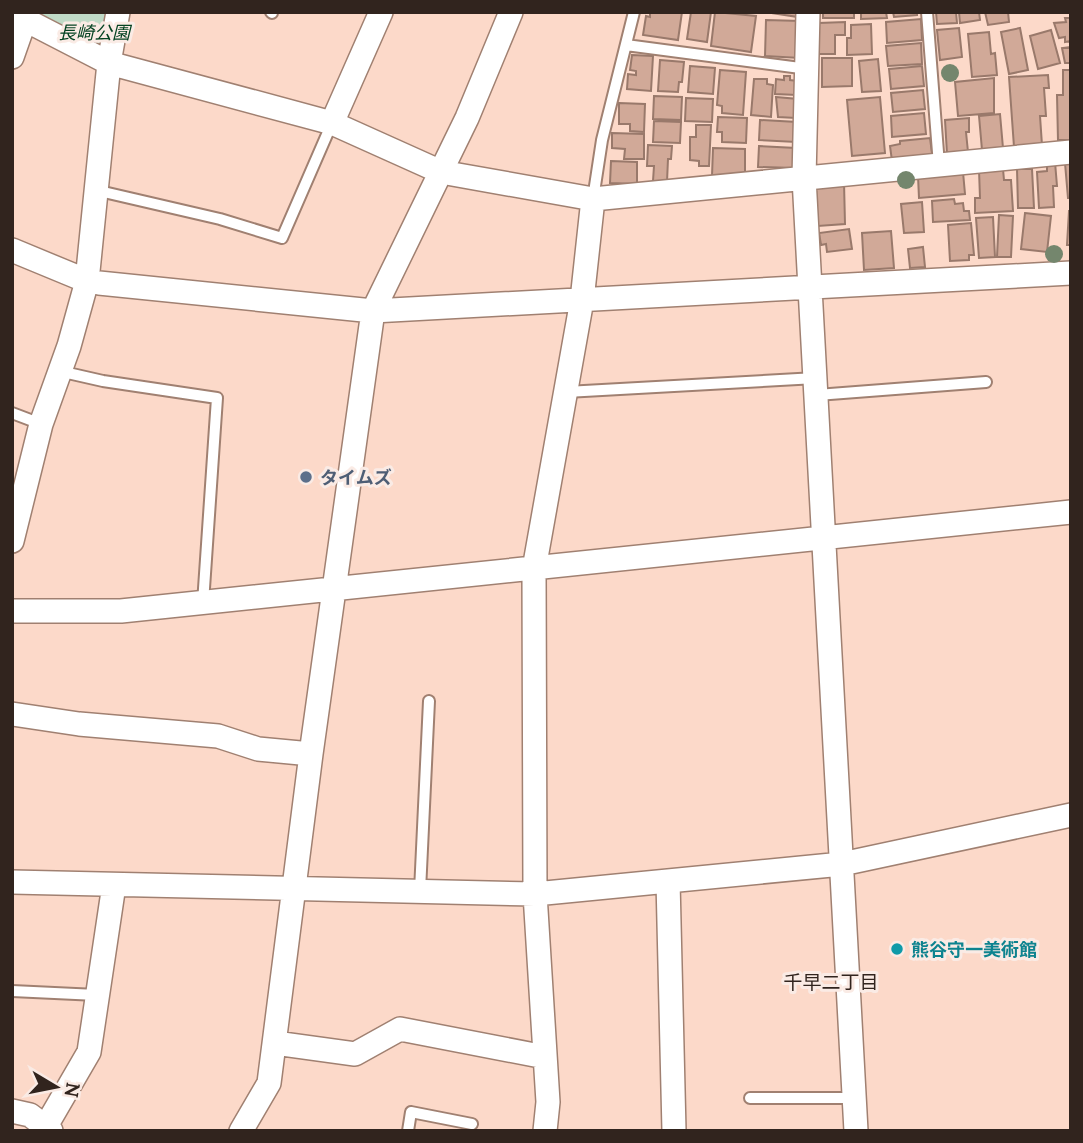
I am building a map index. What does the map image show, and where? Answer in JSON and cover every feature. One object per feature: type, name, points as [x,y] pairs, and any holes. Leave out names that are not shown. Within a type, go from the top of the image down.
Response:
[{"type":"street","points":[[12,541],[41,424],[87,281],[109,63],[118,12]]},
{"type":"street","points":[[332,123],[381,12]]},
{"type":"street","points":[[241,1131],[269,1083],[293,887],[373,312],[467,118],[511,12]]},
{"type":"street","points":[[808,12],[804,178],[856,1131]]},
{"type":"street","points":[[12,57],[19,16],[109,63],[332,123],[441,172],[593,199],[1071,152]]},
{"type":"street","points":[[545,1131],[548,1102],[536,894],[534,569],[582,300],[593,199]]},
{"type":"street","points":[[12,250],[87,281],[373,312],[1071,273]]},
{"type":"street","points":[[12,611],[121,611],[1071,512]]},
{"type":"street","points":[[12,714],[79,724],[218,736],[258,749],[311,754]]},
{"type":"street","points":[[12,881],[536,894],[842,864],[1071,815]]},
{"type":"street","points":[[668,881],[674,1131]]},
{"type":"street","points":[[12,1111],[30,1115],[48,1128],[89,1052],[114,885]]},
{"type":"street","points":[[275,1043],[355,1054],[400,1029],[545,1057]]},
{"type":"lane","points":[[593,199],[602,140],[634,12]]},
{"type":"lane","points":[[928,12],[939,165]]},
{"type":"lane","points":[[626,45],[808,69]]},
{"type":"lane","points":[[95,190],[220,219],[282,238],[332,123]]},
{"type":"lane","points":[[59,371],[103,381],[217,398],[203,603]]},
{"type":"lane","points":[[566,392],[986,382]]},
{"type":"lane","points":[[12,413],[41,424]]},
{"type":"lane","points":[[420,891],[429,701]]},
{"type":"lane","points":[[12,991],[97,995]]},
{"type":"lane","points":[[750,1098],[854,1098]]},
{"type":"lane","points":[[408,1131],[411,1112],[472,1124]]},
{"type":"green space","name":"長崎公園","points":[[18,12],[117,12],[109,63]]},
{"type":"building","points":[[650,12],[682,12],[678,40],[643,35],[646,16],[650,17]]},
{"type":"building","points":[[691,12],[711,12],[707,42],[687,39]]},
{"type":"building","points":[[715,12],[756,16],[751,52],[711,46]]},
{"type":"building","points":[[765,12],[799,12],[798,17]]},
{"type":"building","points":[[823,12],[854,12],[854,18],[823,18]]},
{"type":"building","points":[[861,12],[886,12],[887,18],[861,19]]},
{"type":"building","points":[[893,12],[917,12],[917,15],[894,17]]},
{"type":"building","points":[[936,12],[956,12],[957,23],[937,24]]},
{"type":"building","points":[[959,12],[979,12],[980,20],[960,23]]},
{"type":"building","points":[[985,12],[1008,12],[1009,22],[988,25]]},
{"type":"building","points":[[1065,18],[1071,18],[1071,41],[1065,42],[1065,37],[1059,38],[1054,23],[1066,22]]},
{"type":"building","points":[[921,19],[922,40],[887,43],[886,22]]},
{"type":"building","points":[[766,20],[801,21],[800,58],[765,56]]},
{"type":"building","points":[[845,22],[845,35],[835,35],[835,54],[819,54],[819,23]]},
{"type":"building","points":[[871,24],[872,54],[847,55],[847,38],[851,38],[851,25]]},
{"type":"building","points":[[959,28],[962,57],[940,60],[937,30]]},
{"type":"building","points":[[1020,28],[1028,70],[1009,74],[1001,32]]},
{"type":"building","points":[[1051,30],[1060,63],[1038,69],[1030,36]]},
{"type":"building","points":[[989,32],[997,75],[972,77],[968,34]]},
{"type":"building","points":[[921,43],[922,64],[888,66],[886,46]]},
{"type":"building","points":[[1071,47],[1071,63],[1065,63],[1062,48]]},
{"type":"building","points":[[632,55],[653,56],[651,91],[627,89],[628,74],[636,75],[636,71],[630,70]]},
{"type":"building","points":[[822,58],[852,58],[852,86],[822,87]]},
{"type":"building","points":[[878,59],[881,91],[862,92],[859,61]]},
{"type":"building","points":[[660,60],[684,62],[678,92],[658,91]]},
{"type":"building","points":[[690,66],[715,68],[713,94],[688,92]]},
{"type":"building","points":[[922,66],[924,86],[891,89],[889,69]]},
{"type":"building","points":[[720,70],[746,72],[743,115],[722,113],[722,106],[717,105]]},
{"type":"building","points":[[1063,70],[1071,70],[1071,140],[1058,140],[1057,95],[1063,95]]},
{"type":"building","points":[[1048,75],[1049,88],[1044,88],[1046,116],[1040,116],[1042,145],[1014,147],[1009,77]]},
{"type":"building","points":[[784,76],[798,81],[797,95],[775,94],[776,79],[784,80]]},
{"type":"building","points":[[994,78],[994,113],[958,116],[955,82]]},
{"type":"building","points":[[754,79],[767,79],[767,84],[773,85],[771,117],[751,115]]},
{"type":"building","points":[[923,90],[925,109],[893,112],[891,93]]},
{"type":"building","points":[[654,96],[682,97],[681,120],[653,119]]},
{"type":"building","points":[[776,97],[798,99],[796,118],[778,117]]},
{"type":"building","points":[[880,97],[885,153],[852,156],[847,100]]},
{"type":"building","points":[[686,98],[713,99],[712,122],[685,121]]},
{"type":"building","points":[[619,103],[645,104],[644,132],[630,131],[630,124],[619,124]]},
{"type":"building","points":[[924,113],[926,134],[892,137],[891,116]]},
{"type":"building","points":[[1000,114],[1003,148],[982,150],[979,116]]},
{"type":"building","points":[[718,117],[747,118],[746,143],[722,142],[722,132],[717,132]]},
{"type":"building","points":[[969,118],[969,132],[966,132],[968,152],[947,154],[945,120]]},
{"type":"building","points":[[760,120],[797,122],[796,142],[759,140]]},
{"type":"building","points":[[654,121],[681,122],[680,143],[653,142]]},
{"type":"building","points":[[696,125],[711,125],[709,166],[699,166],[699,161],[690,160],[690,137],[696,137]]},
{"type":"building","points":[[612,133],[644,134],[644,159],[624,159],[625,149],[612,148]]},
{"type":"building","points":[[930,138],[932,153],[928,157],[892,161],[890,146],[900,144],[900,141]]},
{"type":"building","points":[[648,145],[672,146],[671,159],[668,159],[667,182],[653,181],[654,166],[647,166]]},
{"type":"building","points":[[759,146],[796,148],[795,168],[758,167]]},
{"type":"building","points":[[713,148],[745,149],[745,176],[712,176]]},
{"type":"building","points":[[611,161],[637,162],[637,184],[610,183]]},
{"type":"building","points":[[1047,162],[1055,162],[1057,186],[1053,186],[1054,207],[1039,208],[1037,172],[1047,171]]},
{"type":"building","points":[[1071,162],[1071,198],[1068,198],[1065,163]]},
{"type":"building","points":[[1003,169],[1004,180],[1011,180],[1013,211],[975,213],[975,198],[980,198],[979,170]]},
{"type":"building","points":[[1017,169],[1032,169],[1034,208],[1018,208]]},
{"type":"building","points":[[963,172],[965,194],[919,198],[918,176]]},
{"type":"building","points":[[844,182],[845,224],[818,226],[814,184]]},
{"type":"building","points":[[954,199],[955,204],[963,203],[964,211],[969,211],[970,220],[933,222],[932,201]]},
{"type":"building","points":[[922,202],[924,232],[904,233],[901,204]]},
{"type":"building","points":[[1069,211],[1071,245],[1067,245]]},
{"type":"building","points":[[1025,213],[1051,216],[1047,252],[1021,249]]},
{"type":"building","points":[[999,215],[1013,216],[1011,257],[997,257]]},
{"type":"building","points":[[993,217],[995,257],[979,258],[976,218]]},
{"type":"building","points":[[971,223],[974,255],[969,255],[969,260],[950,261],[948,225]]},
{"type":"building","points":[[849,229],[852,249],[827,252],[826,244],[821,245],[819,233]]},
{"type":"building","points":[[891,231],[894,268],[864,270],[862,233]]},
{"type":"building","points":[[923,247],[925,267],[910,268],[908,249]]},
{"type":"place","name":"タイムズ","points":[[306,477]]},
{"type":"place","name":"熊谷守一美術館","points":[[897,949]]},
{"type":"district","name":"千早二丁目","points":[[831,982]]}]
